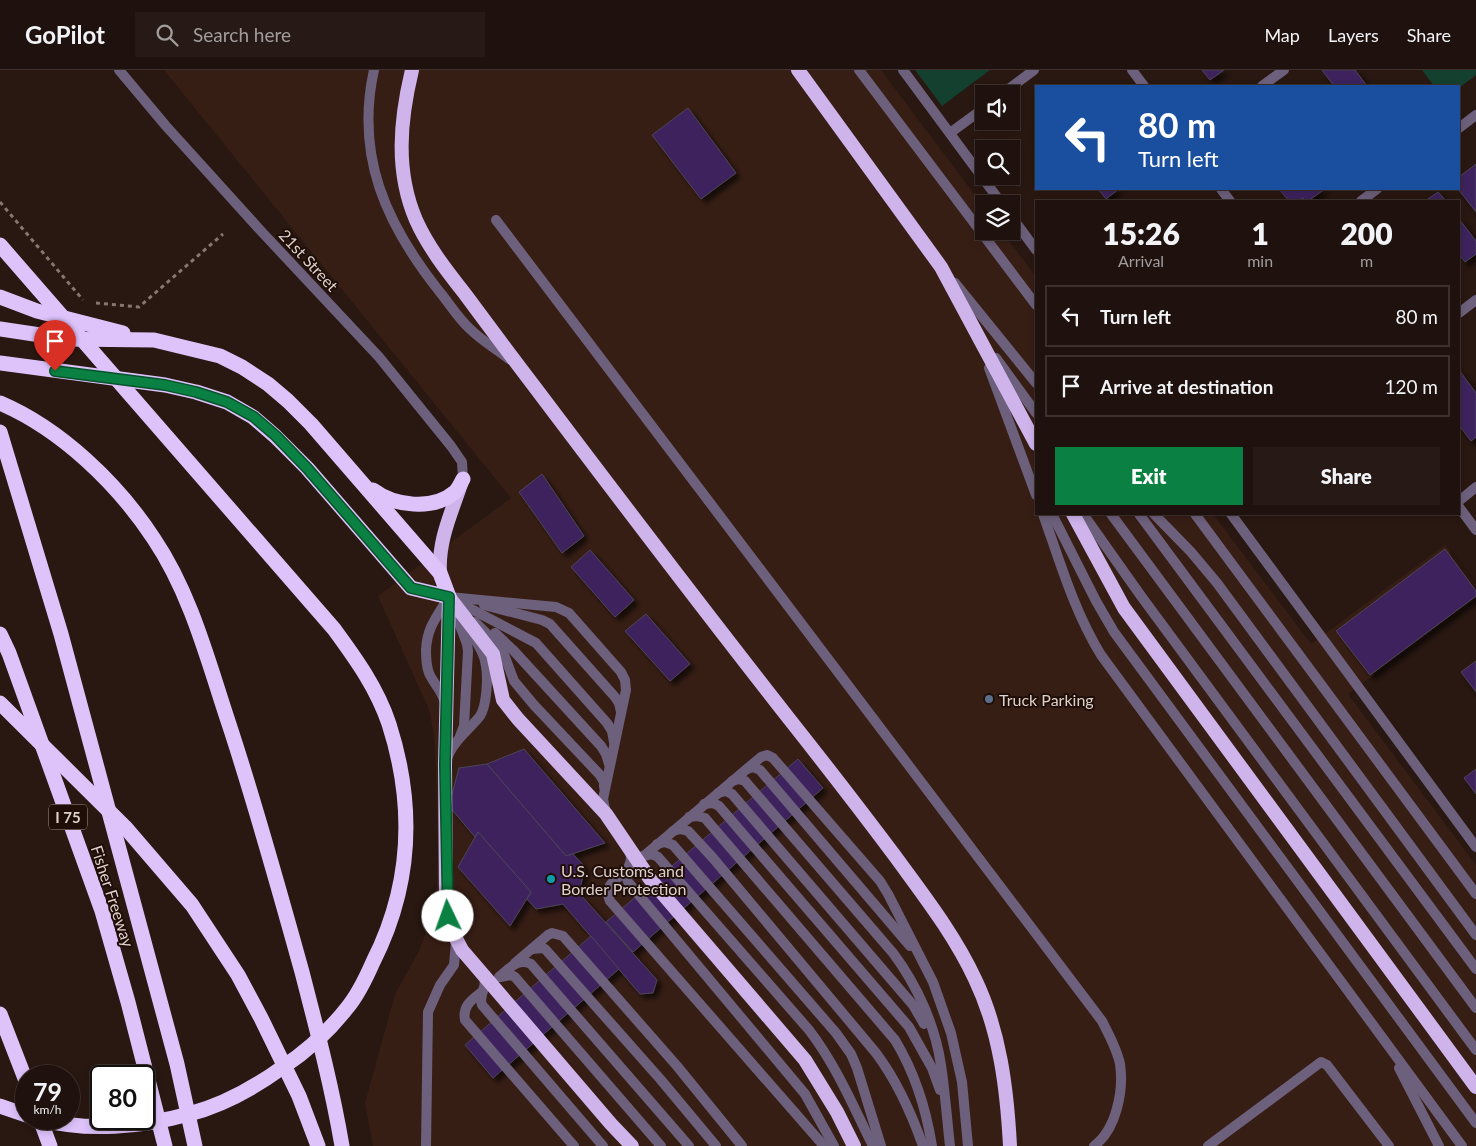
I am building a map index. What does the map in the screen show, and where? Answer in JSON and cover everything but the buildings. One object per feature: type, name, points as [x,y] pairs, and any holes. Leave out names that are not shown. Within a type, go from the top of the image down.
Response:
[{"type":"highway","points":[[412,70],[405,98],[401,162],[406,192],[416,220],[426,240],[518,365],[742,659],[841,784],[935,910],[976,980],[989,1013],[1004,1071],[1010,1146]]},
{"type":"highway","points":[[798,70],[941,267],[1035,442]]},
{"type":"highway","points":[[0,245],[334,629],[357,660],[374,688],[389,723],[406,797],[406,831],[397,905],[386,938],[369,971],[348,1007],[330,1028],[302,1054],[264,1081],[240,1095],[211,1108],[172,1119],[134,1125],[80,1125]]},
{"type":"highway","points":[[0,297],[37,311],[220,356],[242,367],[288,400],[440,573],[449,597],[493,654],[503,700],[518,719],[606,814],[630,852],[663,895],[805,1060],[837,1112],[854,1146]]},
{"type":"highway","points":[[0,329],[67,339],[149,340]]},
{"type":"highway","points":[[0,363],[165,385],[227,402],[254,417],[276,436],[307,468],[411,588],[449,597]]},
{"type":"highway","points":[[0,403],[31,419],[70,446],[100,473],[129,504],[155,539],[181,589],[204,650],[244,769],[278,882],[325,1062],[342,1146]]},
{"type":"highway","points":[[0,432],[62,634],[177,1064],[195,1146]]},
{"type":"highway","points":[[346,465],[381,496],[398,502],[418,504],[445,498],[456,492],[463,479]]},
{"type":"highway","points":[[440,573],[441,544],[463,479]]},
{"type":"highway","points":[[1075,515],[1124,608],[1476,1087]]},
{"type":"highway","points":[[449,597],[445,765],[446,902],[450,923],[456,941],[611,1124],[632,1146]]},
{"type":"highway","name":"Fisher Freeway","points":[[0,634],[12,662],[102,911],[128,1002],[165,1146]]},
{"type":"highway","points":[[0,703],[125,827],[192,905],[238,975],[261,1018],[299,1096],[318,1146]]},
{"type":"highway","points":[[0,1014],[20,1065]]},
{"type":"highway","points":[[0,1106],[15,1111]]},
{"type":"highway","points":[[44,1130],[50,1146]]},
{"type":"street","name":"21st Street","points":[[119,70],[166,126],[379,357],[451,446],[462,462],[463,479]]},
{"type":"street","points":[[374,70],[370,86],[369,138],[373,167],[380,193],[392,221],[416,263],[470,329],[518,365]]},
{"type":"street","points":[[858,70],[1035,303]]},
{"type":"street","points":[[903,70],[995,195]]},
{"type":"street","points":[[1014,85],[1034,70]]},
{"type":"street","points":[[1132,70],[1143,85]]},
{"type":"street","points":[[1263,85],[1284,70]]},
{"type":"street","points":[[950,133],[975,115]]},
{"type":"street","points":[[1460,127],[1476,115]]},
{"type":"street","points":[[1362,200],[1377,190]]},
{"type":"street","points":[[496,220],[1102,1021],[1116,1050],[1120,1065],[1120,1083],[1114,1117],[1106,1132],[1094,1146]]},
{"type":"street","points":[[1020,228],[1035,249]]},
{"type":"street","points":[[941,267],[1035,382]]},
{"type":"street","points":[[1460,312],[1476,300]]},
{"type":"street","points":[[976,332],[1035,412]]},
{"type":"street","points":[[976,332],[1035,493]]},
{"type":"street","points":[[1020,450],[1035,480]]},
{"type":"street","points":[[1460,499],[1476,488]]},
{"type":"street","points":[[1460,508],[1476,530]]},
{"type":"street","points":[[1043,515],[1086,631],[1101,655],[1462,1146]]},
{"type":"street","points":[[1053,515],[1096,601],[1114,632],[1476,1123]]},
{"type":"street","points":[[1084,515],[1141,596],[1476,1050]]},
{"type":"street","points":[[1113,515],[1476,1008]]},
{"type":"street","points":[[1140,515],[1476,969]]},
{"type":"street","points":[[1155,515],[1191,552],[1217,584],[1476,935]]},
{"type":"street","points":[[1196,515],[1476,894]]},
{"type":"street","points":[[1232,515],[1476,847]]},
{"type":"street","points":[[446,706],[444,696],[432,678],[426,663],[428,630],[449,597]]},
{"type":"street","points":[[449,597],[556,607],[569,614],[621,672],[625,680],[626,690],[603,799],[606,814]]},
{"type":"street","points":[[449,597],[546,622],[615,697],[619,703],[621,713]]},
{"type":"street","points":[[449,597],[482,651],[487,666],[484,709],[457,742]]},
{"type":"street","points":[[445,765],[464,726],[468,651],[449,597]]},
{"type":"street","points":[[449,597],[536,643],[607,723],[612,731],[615,745]]},
{"type":"street","points":[[449,597],[514,651],[601,746],[606,754],[609,767]]},
{"type":"street","points":[[449,597],[502,649],[514,681],[600,775],[604,782],[605,791]]},
{"type":"street","points":[[645,855],[746,769],[764,756],[773,758],[880,881],[933,982],[951,1033],[959,1065],[968,1146]]},
{"type":"street","points":[[746,769],[753,766],[760,770],[784,797],[902,935],[933,982]]},
{"type":"street","points":[[732,781],[739,779],[745,781],[904,968],[920,999],[941,1064],[950,1146]]},
{"type":"street","points":[[718,793],[726,791],[732,794],[913,1005],[922,1020],[941,1064]]},
{"type":"street","points":[[704,804],[713,803],[720,806],[909,1027],[932,1068],[948,1120]]},
{"type":"street","points":[[688,818],[697,816],[705,818],[894,1040],[906,1059],[918,1086],[924,1105],[932,1146]]},
{"type":"street","points":[[673,831],[680,829],[688,831],[713,858],[876,1053],[892,1074],[904,1098],[923,1146]]},
{"type":"street","points":[[657,844],[665,842],[673,845],[836,1033],[857,1068],[881,1146]]},
{"type":"street","points":[[630,852],[638,856],[652,854],[658,857],[809,1030],[834,1068],[873,1146]]},
{"type":"street","points":[[630,852],[632,860],[626,876],[628,882],[805,1094],[834,1146]]},
{"type":"street","points":[[629,868],[608,888],[607,892],[610,901],[824,1146]]},
{"type":"street","points":[[499,977],[552,934],[562,936],[677,1066],[742,1146]]},
{"type":"street","points":[[426,1146],[428,1012],[440,985],[454,965],[456,941]]},
{"type":"street","points":[[532,949],[546,950],[661,1080],[716,1146]]},
{"type":"street","points":[[515,963],[527,961],[532,964],[689,1146]]},
{"type":"street","points":[[484,975],[494,978],[511,975],[661,1146]]},
{"type":"street","points":[[484,975],[486,981],[480,1001],[482,1005],[603,1146]]},
{"type":"street","points":[[483,991],[466,1005],[464,1009],[465,1020],[574,1146]]},
{"type":"street","points":[[1383,1038],[1440,1146]]},
{"type":"street","points":[[1208,1146],[1321,1062],[1327,1065],[1389,1146]]},
{"type":"path","points":[[0,202],[83,301]]},
{"type":"path","points":[[92,302],[139,307],[223,234]]},
{"type":"shaded area","points":[[164,70],[881,70],[975,195],[975,240],[1009,240],[1035,276],[1035,515],[1214,515],[1311,644],[1445,545],[1476,586],[1476,599],[1348,694],[1476,865],[1476,1146],[373,1146],[365,1103],[395,994],[420,949],[432,913],[437,887],[438,850],[435,745],[430,712],[378,596],[511,498]]},
{"type":"green space","points":[[915,70],[990,70],[942,106]]},
{"type":"green space","points":[[1422,70],[1476,70],[1476,75],[1460,87],[1460,85],[1433,85]]},
{"type":"place","name":"Truck Parking","points":[[989,699]]},
{"type":"place","name":"U.S. Customs and Border Protection","points":[[551,879]]},
{"type":"route","points":[[55,371],[165,385],[196,392],[227,402],[254,417],[276,436],[307,468],[411,588],[449,597],[445,765],[446,902],[448,916]]}]
